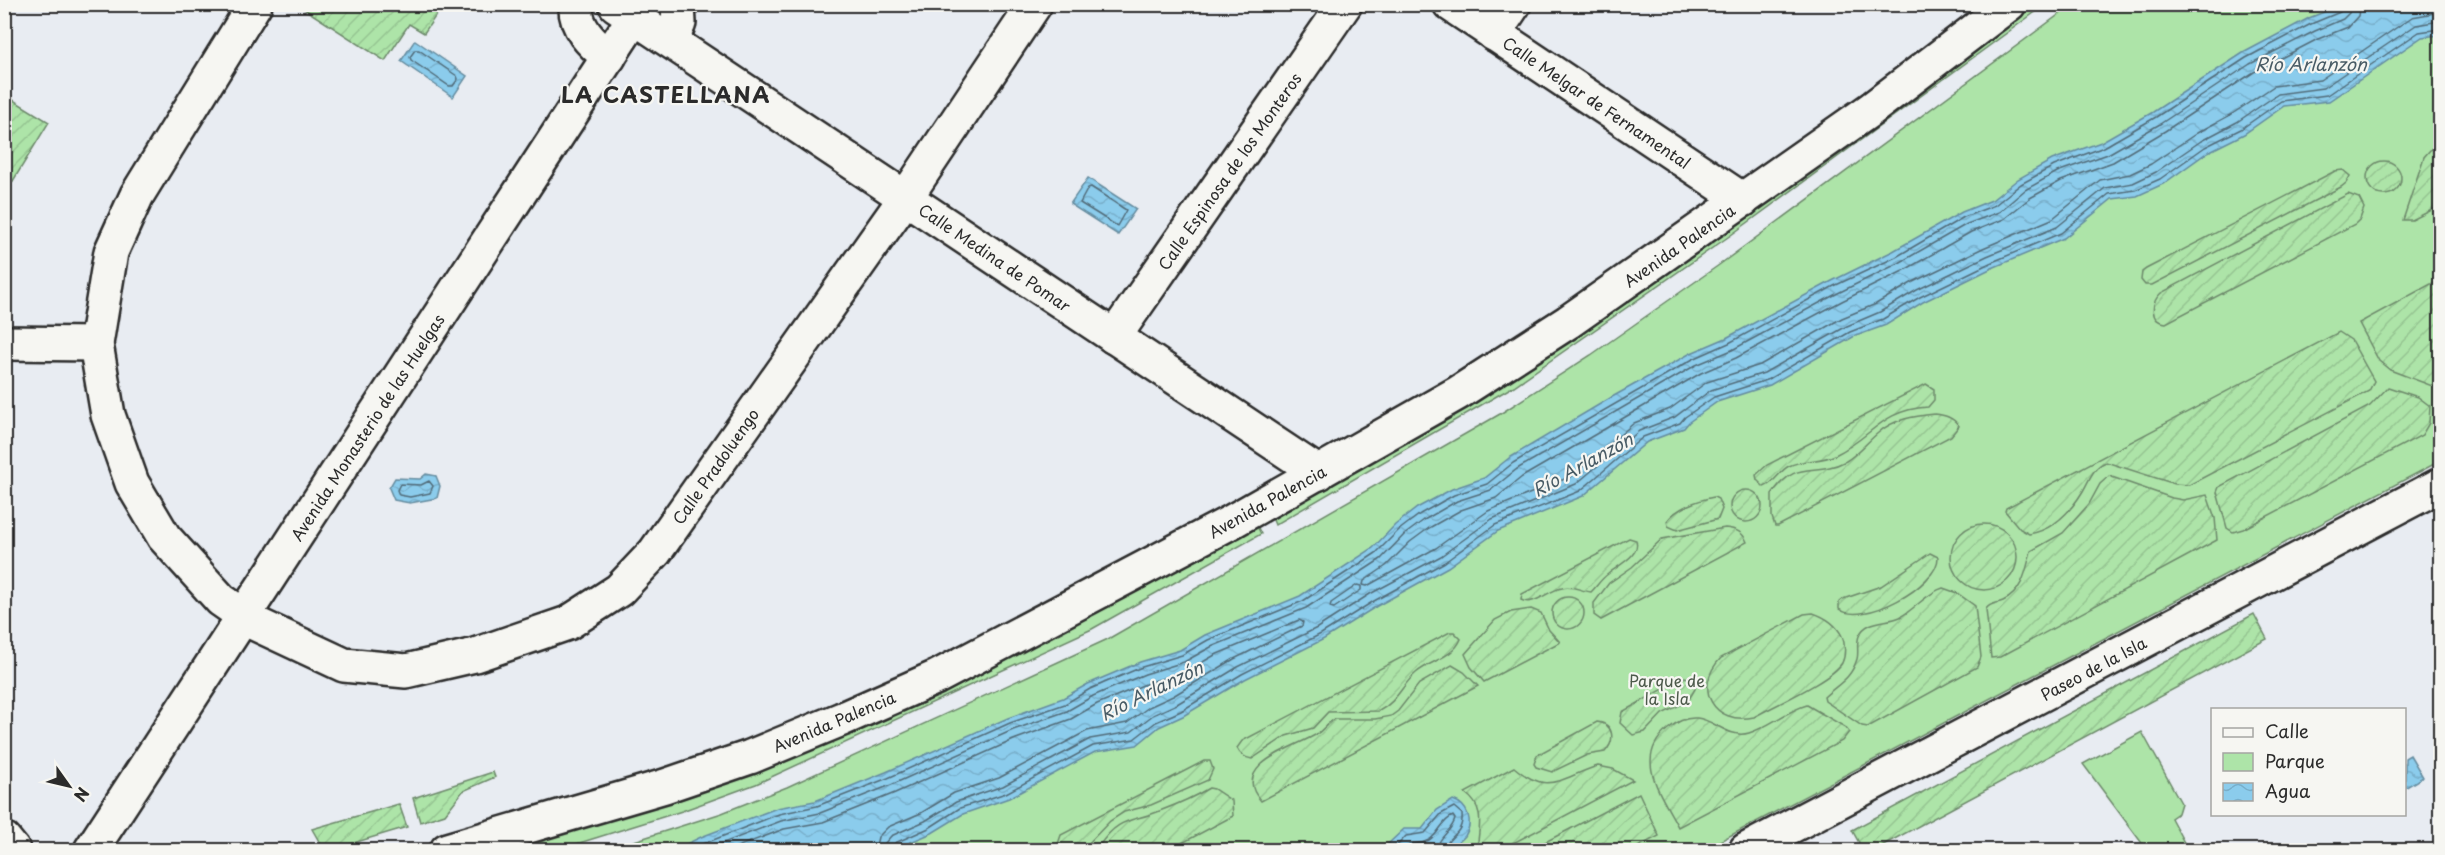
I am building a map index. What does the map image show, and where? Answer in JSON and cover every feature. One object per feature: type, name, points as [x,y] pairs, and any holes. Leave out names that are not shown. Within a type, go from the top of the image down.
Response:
[{"type":"main road","name":"Calle Pradoluengo","points":[[255,4],[136,195],[111,252],[96,344],[108,415],[132,483],[164,537],[215,594],[244,616],[344,665],[406,671],[475,655],[568,623],[619,590],[655,552],[906,197],[1035,4]]},
{"type":"main road","points":[[576,4],[575,12],[586,36],[609,57]]},
{"type":"main road","points":[[671,41],[679,23],[678,4]]},
{"type":"main road","name":"Calle Espinosa de los Monteros","points":[[1114,337],[1345,4]]},
{"type":"main road","name":"Calle Melgar de Fernamental","points":[[1450,4],[1743,200]]},
{"type":"main road","points":[[1494,34],[1514,4]]},
{"type":"main road","name":"Avenida Palencia","points":[[447,850],[665,786],[750,757],[842,719],[937,677],[1231,522],[1458,393],[1568,322],[1870,110],[2009,4]]},
{"type":"main road","name":"Avenida Monasterio de las Huelgas","points":[[91,850],[609,57],[631,8]]},
{"type":"main road","name":"Calle Medina de Pomar","points":[[631,8],[671,41],[1318,473]]},
{"type":"main road","points":[[4,343],[96,344]]},
{"type":"main road","name":"Paseo de la Isla","points":[[1746,850],[1791,840],[2440,485]]},
{"type":"main road","points":[[4,839],[13,850]]},
{"type":"green space","points":[[298,5],[443,5],[424,33],[409,24],[385,61]]},
{"type":"green space","points":[[2022,5],[2045,5],[1731,235],[1514,386],[1275,525],[1269,510]]},
{"type":"green space","name":"Parque de la Isla","points":[[2072,5],[2440,5],[2440,461],[1703,850],[606,850],[722,813],[787,787],[1108,639],[1500,414],[1591,355],[1719,265]]},
{"type":"green space","points":[[5,95],[49,122],[5,194]]},
{"type":"green space","points":[[2440,145],[2440,206],[2412,220],[2403,220],[2424,157],[2430,150]]},
{"type":"green space","points":[[2384,161],[2396,166],[2401,178],[2396,190],[2384,195],[2372,190],[2367,178],[2372,166]]},
{"type":"green space","points":[[2343,170],[2350,176],[2341,187],[2152,285],[2145,285],[2141,280],[2142,272],[2146,269],[2335,171]]},
{"type":"green space","points":[[2348,194],[2359,198],[2364,208],[2360,219],[2355,224],[2166,323],[2160,322],[2154,315],[2155,301],[2161,293]]},
{"type":"green space","points":[[2440,279],[2440,389],[2390,370],[2379,361],[2359,323]]},
{"type":"green space","points":[[2339,332],[2351,340],[2374,381],[2369,391],[2189,485],[2175,484],[2106,462],[2095,470],[2067,512],[2053,524],[2038,532],[2029,534],[2020,529],[2005,511],[2006,508]]},
{"type":"green space","points":[[1926,384],[1934,389],[1934,400],[1928,407],[1899,413],[1835,455],[1789,466],[1764,487],[1757,480],[1756,475],[1767,465]]},
{"type":"green space","points":[[2388,387],[2418,397],[2430,406],[2429,423],[2422,435],[2243,529],[2233,532],[2227,528],[2217,492],[2219,487],[2370,406]]},
{"type":"green space","points":[[1935,414],[1954,420],[1959,426],[1951,436],[1775,526],[1772,517],[1772,494],[1790,476],[1806,470],[1835,466],[1846,461],[1884,428],[1897,421]]},
{"type":"green space","points":[[2109,476],[2172,498],[2183,500],[2207,495],[2215,518],[2217,540],[2000,657],[1991,658],[1986,609],[2015,592],[2023,580],[2031,551],[2063,533],[2089,504],[2100,484]]},
{"type":"green space","points":[[1746,490],[1758,494],[1762,506],[1758,518],[1746,522],[1734,518],[1730,506],[1734,494]]},
{"type":"green space","points":[[1714,497],[1718,499],[1722,509],[1718,519],[1677,530],[1668,526],[1667,521],[1682,508]]},
{"type":"green space","points":[[1253,518],[1261,534],[1092,629],[756,784],[682,811],[557,850],[483,850],[628,805]]},
{"type":"green space","points":[[1984,524],[1997,527],[2007,534],[2014,544],[2017,557],[2014,570],[2007,580],[1997,587],[1984,590],[1971,587],[1961,580],[1954,570],[1951,557],[1954,544],[1961,534],[1971,527]]},
{"type":"green space","points":[[1725,528],[1739,532],[1747,542],[1601,620],[1594,615],[1594,603],[1609,583],[1632,567],[1662,539]]},
{"type":"green space","points":[[1629,538],[1636,540],[1635,551],[1628,560],[1606,576],[1591,592],[1566,587],[1536,600],[1526,602],[1521,600],[1522,594]]},
{"type":"green space","points":[[1930,553],[1938,557],[1935,568],[1926,580],[1898,601],[1864,613],[1850,613],[1839,609],[1839,602],[1843,599],[1881,586]]},
{"type":"green space","points":[[1943,588],[1957,593],[1975,606],[1981,657],[1977,667],[1868,727],[1862,726],[1825,701],[1824,697],[1844,681],[1851,672],[1858,656],[1858,639],[1862,631],[1872,624],[1900,617],[1932,593]]},
{"type":"green space","points":[[1568,597],[1580,601],[1584,613],[1580,625],[1568,629],[1556,625],[1552,613],[1556,601]]},
{"type":"green space","points":[[1531,609],[1541,613],[1549,630],[1560,642],[1484,682],[1471,667],[1465,654],[1495,620],[1511,612]]},
{"type":"green space","points":[[1813,613],[1830,622],[1842,636],[1844,656],[1836,670],[1815,685],[1754,717],[1728,716],[1718,710],[1708,692],[1708,681],[1712,670],[1721,658],[1804,614]]},
{"type":"green space","points":[[2254,614],[2267,639],[1874,850],[1863,850],[1852,830]]},
{"type":"green space","points":[[1450,632],[1454,632],[1461,639],[1453,650],[1416,673],[1395,698],[1379,711],[1328,712],[1313,728],[1286,736],[1252,759],[1243,756],[1238,750],[1242,741]]},
{"type":"green space","points":[[1452,665],[1464,672],[1478,686],[1261,801],[1253,788],[1253,777],[1259,767],[1269,759],[1317,734],[1335,719],[1375,719],[1391,716],[1398,711],[1419,684]]},
{"type":"green space","name":"Parque de la Isla","points":[[1685,677],[1695,682],[1695,689],[1688,701],[1662,714],[1645,732],[1633,735],[1620,723],[1622,712]]},
{"type":"green space","points":[[1807,705],[1845,727],[1849,732],[1842,741],[1678,827],[1658,790],[1651,765],[1652,752],[1657,740],[1668,729],[1681,720],[1697,718],[1735,733],[1749,733]]},
{"type":"green space","points":[[1597,722],[1607,726],[1612,734],[1605,752],[1587,755],[1552,772],[1536,767],[1534,764],[1537,755]]},
{"type":"green space","points":[[2142,732],[2181,803],[2178,813],[2171,818],[2188,850],[2147,850],[2083,764]]},
{"type":"green space","points":[[1204,761],[1210,761],[1213,769],[1208,780],[1151,805],[1124,812],[1110,821],[1083,849],[1066,850],[1058,844],[1061,835]]},
{"type":"green space","points":[[1598,766],[1613,769],[1633,780],[1500,850],[1477,850],[1479,812],[1472,799],[1465,793],[1514,767],[1526,776],[1546,783],[1555,782]]},
{"type":"green space","points":[[493,772],[495,777],[463,791],[445,814],[420,822],[413,798]]},
{"type":"green space","points":[[1209,788],[1232,801],[1233,816],[1169,850],[1099,850],[1099,846],[1107,836],[1120,824],[1152,814]]},
{"type":"green space","points":[[1639,793],[1659,836],[1632,850],[1530,850]]},
{"type":"green space","points":[[399,804],[407,827],[330,850],[324,850],[312,829]]},
{"type":"water","name":"Río Arlanzón","points":[[2344,4],[2440,5],[2440,35],[2422,37],[2329,101],[2284,106],[2244,134],[2208,152],[2163,184],[2137,196],[2112,199],[2064,238],[1992,268],[1923,302],[1886,325],[1853,337],[1770,385],[1717,402],[1684,428],[1647,442],[1583,496],[1498,531],[1448,567],[1377,606],[1324,639],[1245,679],[1183,716],[1159,727],[1137,745],[1095,752],[1009,798],[963,814],[932,833],[892,850],[674,850],[701,837],[777,808],[815,801],[1008,718],[1063,698],[1088,684],[1140,662],[1180,650],[1205,635],[1300,596],[1373,548],[1395,525],[1417,508],[1452,489],[1484,478],[1509,458],[1612,397],[1691,353],[1726,338],[1893,251],[1962,212],[1992,200],[2018,179],[2052,160],[2101,142],[2153,112],[2243,53],[2309,18]]},
{"type":"water","points":[[415,40],[467,76],[453,97],[401,61]]},
{"type":"water","points":[[1088,178],[1136,209],[1118,235],[1070,204]]},
{"type":"water","points":[[426,474],[436,476],[440,486],[437,498],[410,503],[394,500],[389,488],[395,478],[420,479]]},
{"type":"water","points":[[2410,755],[2423,777],[2406,787],[2406,757]]},
{"type":"water","points":[[1453,800],[1466,810],[1469,820],[1468,831],[1458,842],[1445,850],[1388,850],[1387,845],[1404,829],[1422,829],[1437,810]]},
{"type":"district","name":"LA CASTELLANA","points":[[666,93]]}]
